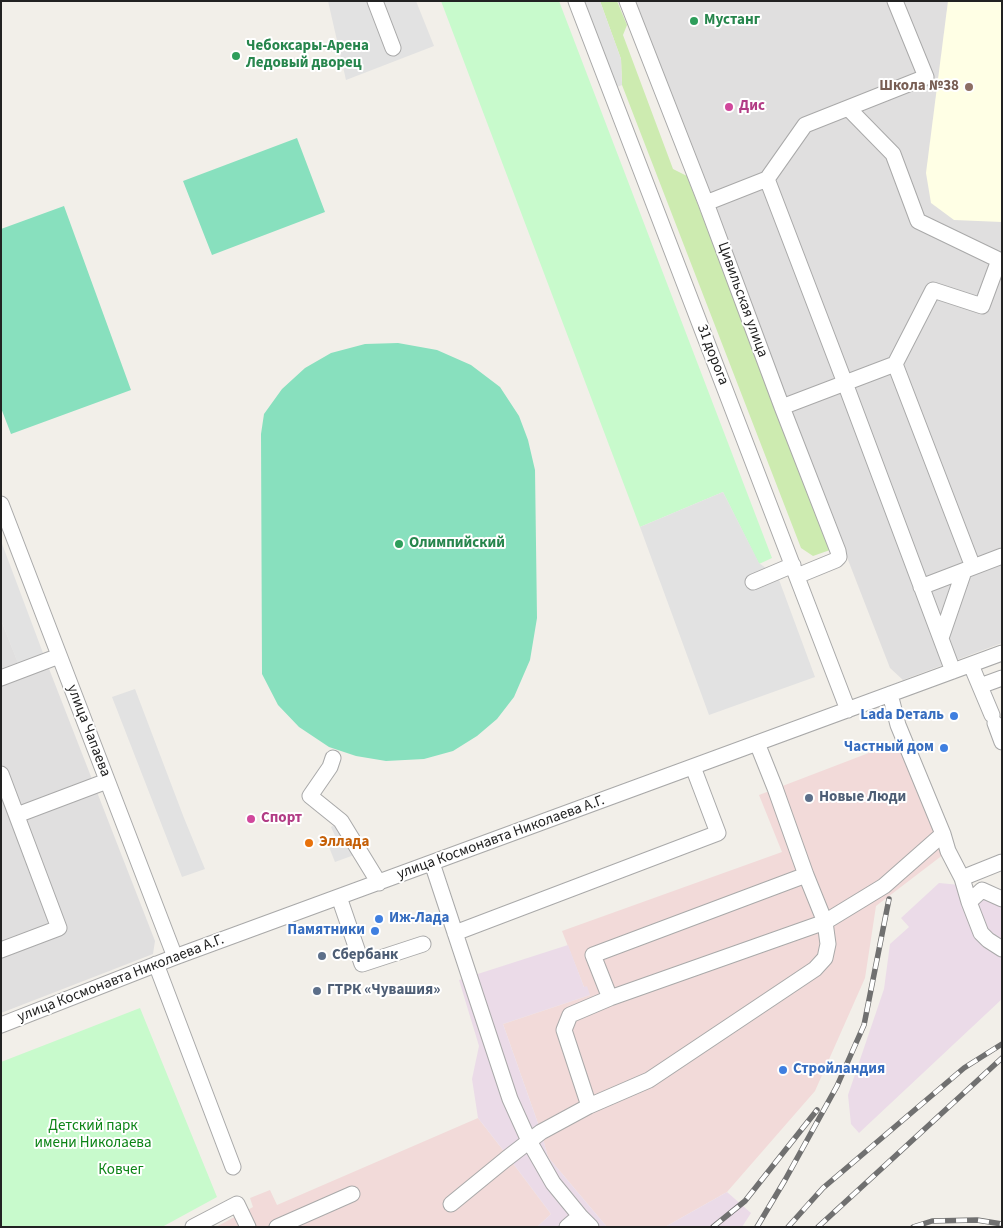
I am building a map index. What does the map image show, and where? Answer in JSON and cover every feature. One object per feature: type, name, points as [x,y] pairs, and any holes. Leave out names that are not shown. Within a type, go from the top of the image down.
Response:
[{"type":"street","points":[[374,1],[393,48]]},
{"type":"street","name":"31 дорога","points":[[576,1],[848,710]]},
{"type":"street","name":"Цивильская улица","points":[[627,1],[706,202],[838,551],[839,557],[836,560],[795,571]]},
{"type":"street","points":[[706,202],[766,179],[805,126],[926,77],[895,1]]},
{"type":"street","points":[[782,407],[896,364],[933,290],[982,306],[999,260],[918,220],[893,154],[848,108]]},
{"type":"street","points":[[766,179],[953,671]]},
{"type":"street","points":[[896,364],[968,569],[941,638]]},
{"type":"street","name":"улица Чапаева","points":[[1,504],[5,525],[59,656],[175,957]]},
{"type":"street","points":[[921,587],[1002,556]]},
{"type":"street","points":[[753,582],[795,571]]},
{"type":"street","name":"улица Космонавта Николаева А.Г.","points":[[1,1025],[156,964],[1002,653]]},
{"type":"street","points":[[1,678],[59,656]]},
{"type":"street","points":[[971,665],[998,730]]},
{"type":"street","points":[[980,686],[1002,678]]},
{"type":"street","points":[[890,694],[898,725],[943,834],[948,851],[962,878],[981,933],[1002,949]]},
{"type":"street","points":[[451,1204],[541,1132],[589,1106],[649,1080],[815,969],[825,958],[828,944],[825,922],[757,743]]},
{"type":"street","points":[[333,758],[330,767],[310,796],[342,821],[379,883]]},
{"type":"street","points":[[455,933],[718,833],[693,766]]},
{"type":"street","points":[[1,774],[59,928],[1,950]]},
{"type":"street","points":[[17,815],[107,781]]},
{"type":"street","points":[[589,1106],[564,1030],[570,1015],[610,998],[825,922],[884,886],[943,834]]},
{"type":"street","points":[[962,878],[1002,862]]},
{"type":"street","points":[[432,863],[510,1098],[553,1183],[585,1222],[567,1227]]},
{"type":"street","points":[[610,998],[593,955],[806,875]]},
{"type":"street","points":[[969,902],[982,890],[1002,899]]},
{"type":"street","points":[[339,897],[362,964],[423,944]]},
{"type":"street","points":[[156,964],[233,1167]]},
{"type":"street","points":[[277,1227],[352,1194]]},
{"type":"street","points":[[193,1227],[237,1204],[248,1227]]},
{"type":"shaded area","points":[[328,1],[416,1],[434,46],[346,80]]},
{"type":"shaded area","points":[[576,1],[600,1],[621,59],[622,85],[610,90]]},
{"type":"shaded area","points":[[631,1],[1002,1],[1002,643],[903,680],[890,668]]},
{"type":"shaded area","name":"Школа №38","points":[[948,1],[1002,1],[1002,222],[954,220],[931,203],[926,173]]},
{"type":"shaded area","points":[[723,492],[759,563],[778,577],[815,677],[709,715],[640,527]]},
{"type":"shaded area","points":[[1,541],[46,661],[21,671],[1,620]]},
{"type":"shaded area","points":[[1,620],[21,670],[46,661],[155,941],[153,954],[1,1013]]},
{"type":"shaded area","points":[[135,689],[205,869],[182,877],[112,697]]},
{"type":"shaded area","points":[[900,741],[948,851],[876,906],[865,978],[815,1091],[727,1192],[665,1227],[607,1227],[548,1157],[503,1024],[590,995],[584,987],[562,931],[782,852],[759,795]]},
{"type":"shaded area","points":[[346,818],[362,840],[365,851],[335,862],[327,842],[336,838],[331,827]]},
{"type":"shaded area","points":[[939,883],[1002,889],[1002,999],[859,1133],[851,1124],[848,1095],[884,989],[890,944],[909,927],[901,918]]},
{"type":"shaded area","points":[[568,945],[584,987],[587,986],[590,995],[503,1024],[548,1157],[607,1227],[537,1227],[551,1214],[478,1118],[472,1079],[479,1046],[459,980]]},
{"type":"shaded area","points":[[478,1118],[551,1214],[537,1227],[216,1227],[253,1207],[250,1198],[270,1190],[277,1205]]},
{"type":"shaded area","points":[[727,1192],[751,1213],[742,1227],[665,1227]]},
{"type":"green space","points":[[441,1],[559,1],[772,558],[759,564],[723,492],[640,527]]},
{"type":"green space","points":[[600,1],[617,1],[627,25],[623,35],[673,169],[687,176],[830,550],[813,556],[801,548],[622,85],[621,59]]},
{"type":"green space","points":[[297,138],[325,212],[212,255],[183,181]]},
{"type":"green space","points":[[64,206],[131,390],[11,434],[1,408],[1,229]]},
{"type":"green space","name":"Олимпийский","points":[[398,343],[437,350],[471,365],[500,387],[519,416],[528,440],[535,470],[537,618],[530,660],[514,697],[497,719],[477,736],[453,751],[424,759],[386,761],[356,756],[329,747],[299,727],[278,705],[262,674],[261,434],[264,414],[282,389],[305,368],[331,353],[365,344]]},
{"type":"green space","name":"Детский парк имени Николаева","points":[[140,1008],[217,1197],[162,1227],[1,1227],[1,1062]]},
{"type":"railway","points":[[757,1227],[837,1086],[864,1025],[889,899]]},
{"type":"railway","points":[[788,1227],[823,1188],[964,1068],[1002,1044]]},
{"type":"railway","points":[[818,1227],[1002,1058]]},
{"type":"railway","points":[[713,1227],[745,1201],[817,1110]]},
{"type":"railway","points":[[913,1227],[932,1221],[977,1220],[1002,1224]]},
{"type":"place","name":"Мустанг","points":[[694,21]]},
{"type":"place","name":"Чебоксары-Арена Ледовый дворец","points":[[236,56]]},
{"type":"place","name":"Школа №38","points":[[969,87]]},
{"type":"place","name":"Дис","points":[[729,107]]},
{"type":"place","name":"Олимпийский","points":[[399,544]]},
{"type":"place","name":"Lada Dеталь","points":[[954,716]]},
{"type":"place","name":"Частный дом","points":[[944,748]]},
{"type":"place","name":"Новые Люди","points":[[809,798]]},
{"type":"place","name":"Спорт","points":[[251,819]]},
{"type":"place","name":"Эллада","points":[[309,843]]},
{"type":"place","name":"Иж-Лада","points":[[379,919]]},
{"type":"place","name":"Памятники","points":[[375,931]]},
{"type":"place","name":"Сбербанк","points":[[322,956]]},
{"type":"place","name":"ГТРК «Чувашия»","points":[[317,991]]},
{"type":"place","name":"Стройландия","points":[[783,1070]]},
{"type":"park label","name":"Ковчег","points":[[121,1171]]}]
